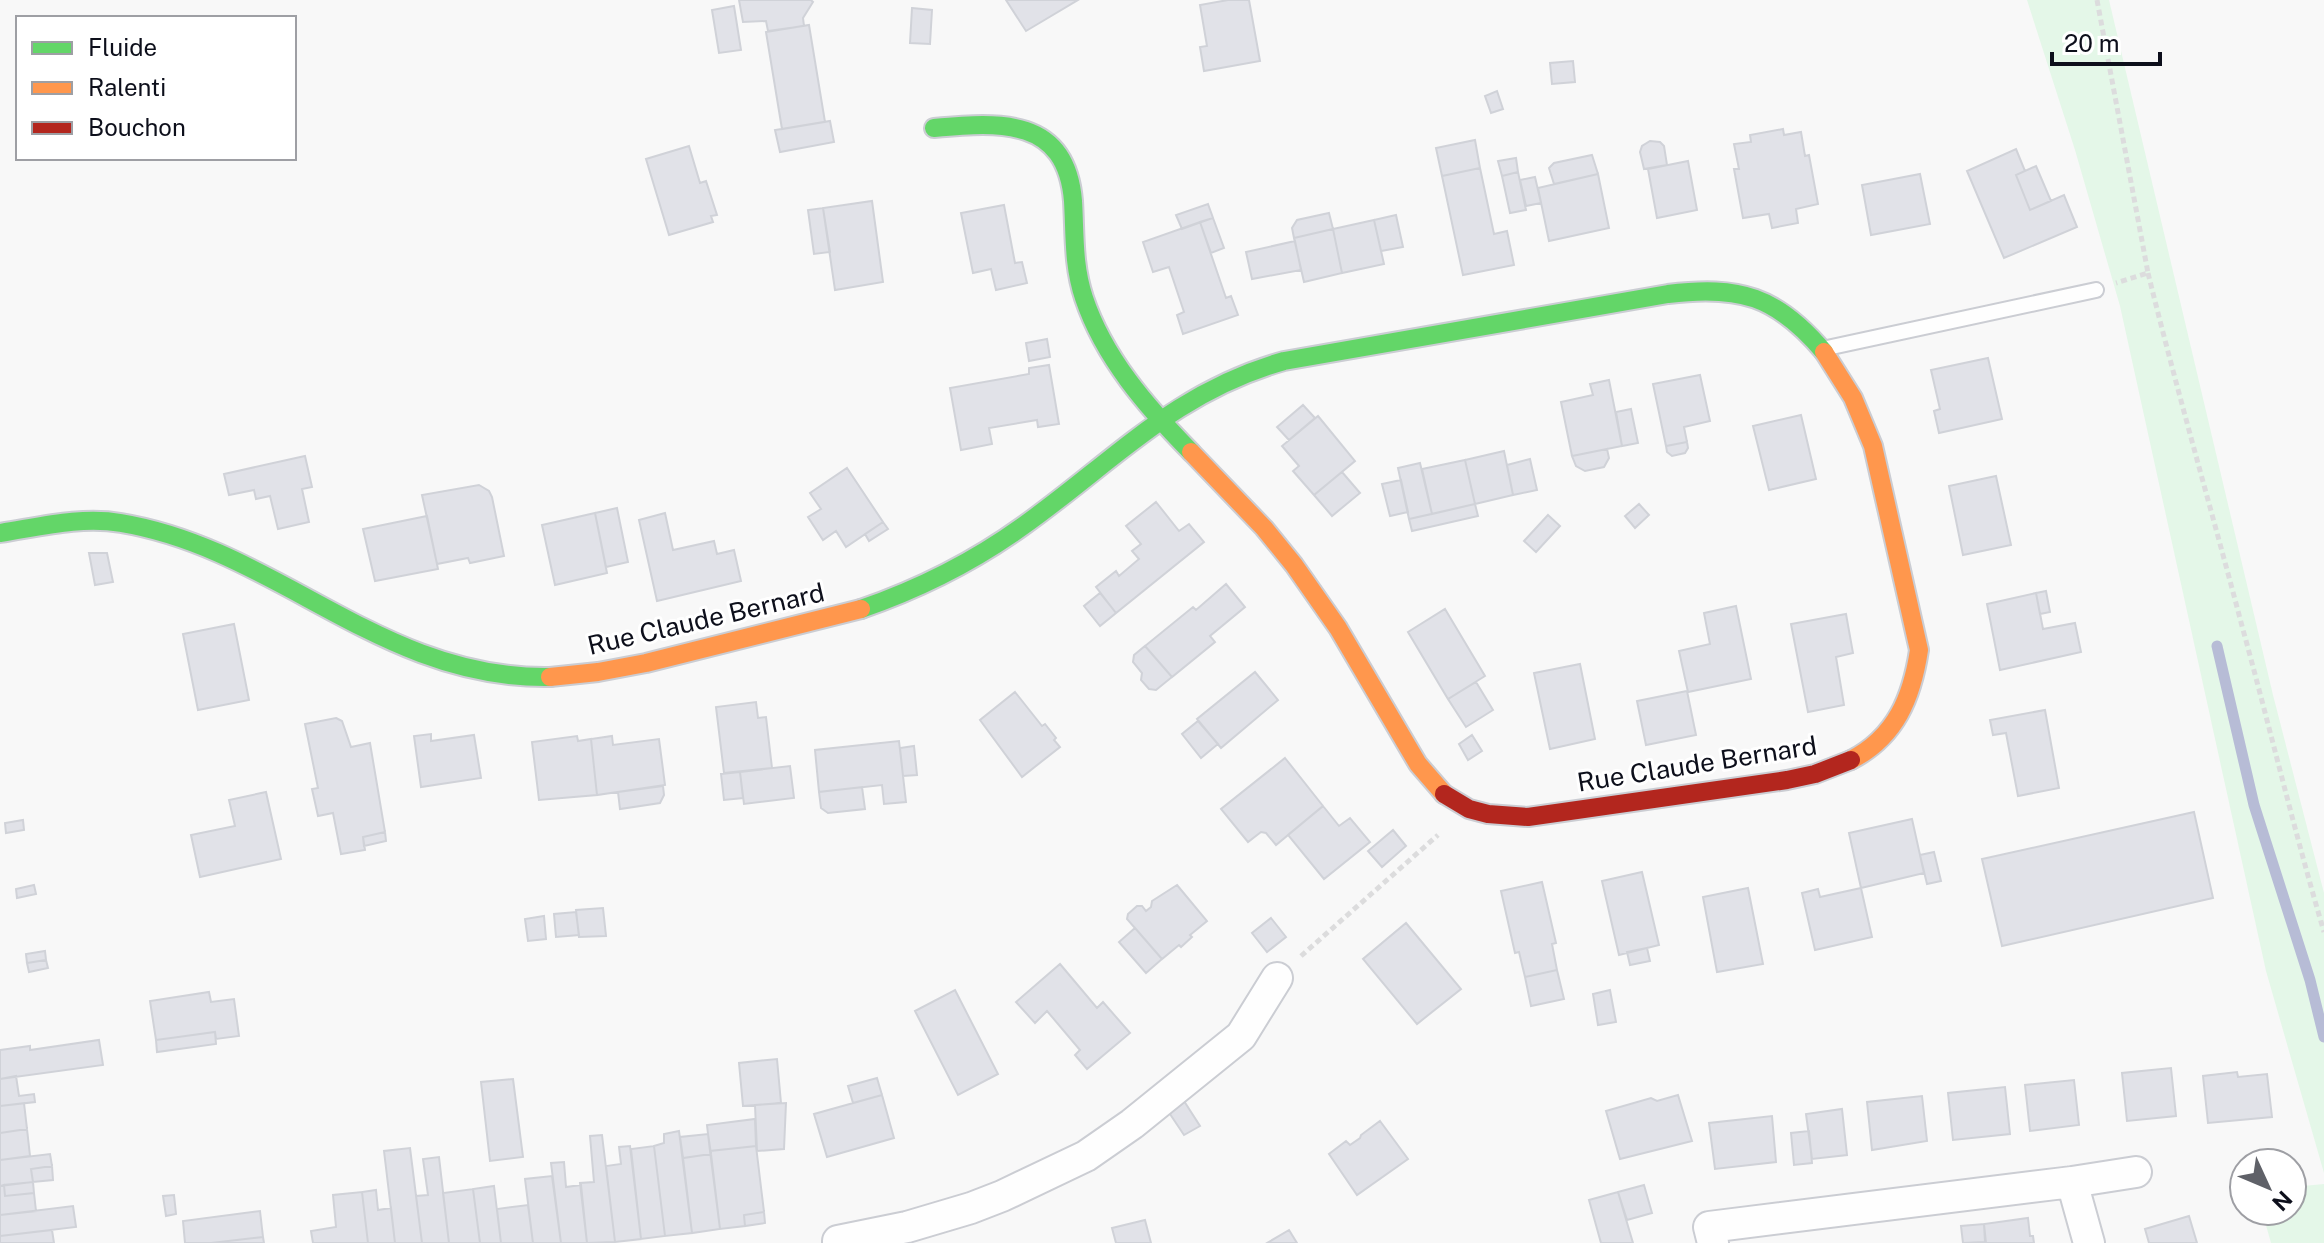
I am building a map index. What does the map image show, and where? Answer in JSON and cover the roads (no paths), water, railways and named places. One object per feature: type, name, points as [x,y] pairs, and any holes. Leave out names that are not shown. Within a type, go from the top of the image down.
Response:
[{"type":"street","name":"Rue Claude Bernard","points":[[0,533],[86,521],[144,527],[192,543],[260,573],[379,638],[437,661],[502,676],[595,673],[835,617],[872,606],[934,580],[997,544],[1158,421],[1217,385],[1253,370],[1284,361],[1700,291],[1723,290],[1744,294],[1787,316],[1823,349],[1849,388],[1873,446],[1919,650],[1911,697],[1899,719],[1886,735],[1858,756],[1824,772],[1796,779],[1535,816],[1483,814],[1464,807],[1443,793],[1417,762],[1336,625],[1288,556],[1158,421],[1108,353],[1082,293],[1076,265],[1068,169],[1061,155],[1042,137],[1024,131],[976,124],[934,128]]},
{"type":"street","points":[[831,1242],[907,1227],[971,1208],[1086,1156],[1132,1124],[1241,1036],[1277,978]]},
{"type":"street","points":[[1713,1243],[1709,1227],[2136,1172]]},
{"type":"street","points":[[2072,1182],[2089,1243]]},
{"type":"lane","points":[[1823,349],[2096,290]]},
{"type":"waterway","points":[[2217,646],[2254,805],[2310,980],[2324,1037]]}]
